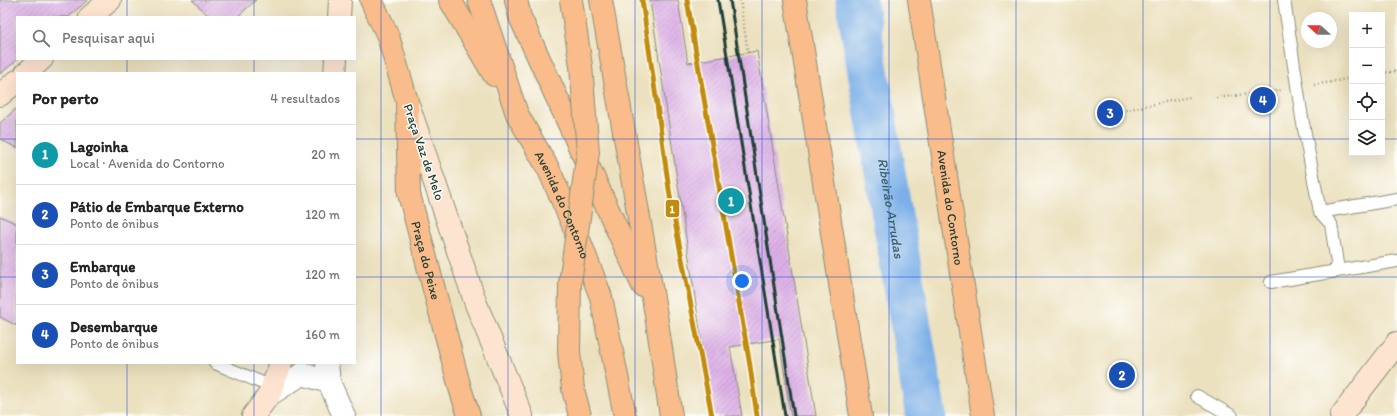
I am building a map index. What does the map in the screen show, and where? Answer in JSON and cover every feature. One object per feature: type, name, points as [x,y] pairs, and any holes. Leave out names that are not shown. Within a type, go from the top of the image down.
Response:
[{"type":"main road","points":[[91,16],[110,0]]},
{"type":"main road","points":[[339,16],[340,0]]},
{"type":"main road","name":"Praça Vaz de Melo","points":[[371,0],[388,36],[407,100],[476,304],[522,416]]},
{"type":"main road","points":[[450,0],[517,114]]},
{"type":"main road","name":"Avenida do Contorno","points":[[479,0],[517,114],[549,170],[577,234],[601,297],[625,416]]},
{"type":"main road","points":[[516,0],[520,17],[656,315]]},
{"type":"main road","points":[[571,0],[581,66],[588,152],[570,283],[569,352],[573,389],[580,416]]},
{"type":"main road","points":[[601,0],[656,315],[671,416]]},
{"type":"main road","points":[[795,0],[861,416]]},
{"type":"main road","name":"Avenida do Contorno","points":[[919,0],[983,416]]},
{"type":"main road","points":[[27,72],[41,60]]},
{"type":"main road","points":[[335,72],[336,60]]},
{"type":"main road","points":[[0,95],[16,82]]},
{"type":"main road","name":"Praça do Peixe","points":[[407,100],[409,194],[458,381],[469,416]]},
{"type":"main road","points":[[1341,416],[1397,343]]},
{"type":"main road","points":[[253,416],[271,391],[281,364]]},
{"type":"street","points":[[271,391],[302,374],[328,373],[344,416]]},
{"type":"lane","points":[[1284,0],[1302,118],[1320,212],[1331,224],[1338,270]]},
{"type":"lane","points":[[1320,212],[1397,199]]},
{"type":"lane","points":[[1271,282],[1397,261]]},
{"type":"lane","points":[[217,364],[271,391]]},
{"type":"lane","points":[[1197,396],[1232,416]]},
{"type":"path","points":[[740,0],[748,53]]},
{"type":"path","points":[[1385,73],[1397,71]]},
{"type":"path","points":[[1216,98],[1278,91]]},
{"type":"path","points":[[1110,113],[1190,97]]},
{"type":"building","points":[[0,0],[88,0],[69,16],[16,16],[17,60],[0,74]]},
{"type":"building","points":[[192,0],[256,0],[238,16],[209,16]]},
{"type":"building","points":[[650,0],[678,0],[688,63],[757,51],[816,416],[791,416],[779,339],[730,347],[742,416],[713,416]]},
{"type":"building","points":[[16,109],[16,147],[0,139],[0,123]]},
{"type":"building","points":[[0,216],[16,224],[16,325],[0,317]]},
{"type":"waterway","name":"Ribeirão Arrudas","points":[[856,0],[926,416]]},
{"type":"railway","points":[[718,0],[785,416]]},
{"type":"railway","points":[[730,0],[794,416]]},
{"type":"transit line","name":"1","points":[[642,0],[670,196],[712,416]]},
{"type":"transit line","name":"1","points":[[687,0],[750,366],[757,416]]},
{"type":"place","name":"Desembarque","points":[[1263,100]]},
{"type":"place","name":"Embarque","points":[[1110,113]]},
{"type":"place","name":"Lagoinha","points":[[731,201]]},
{"type":"place","name":"Pátio de Embarque Externo","points":[[1122,375]]}]
